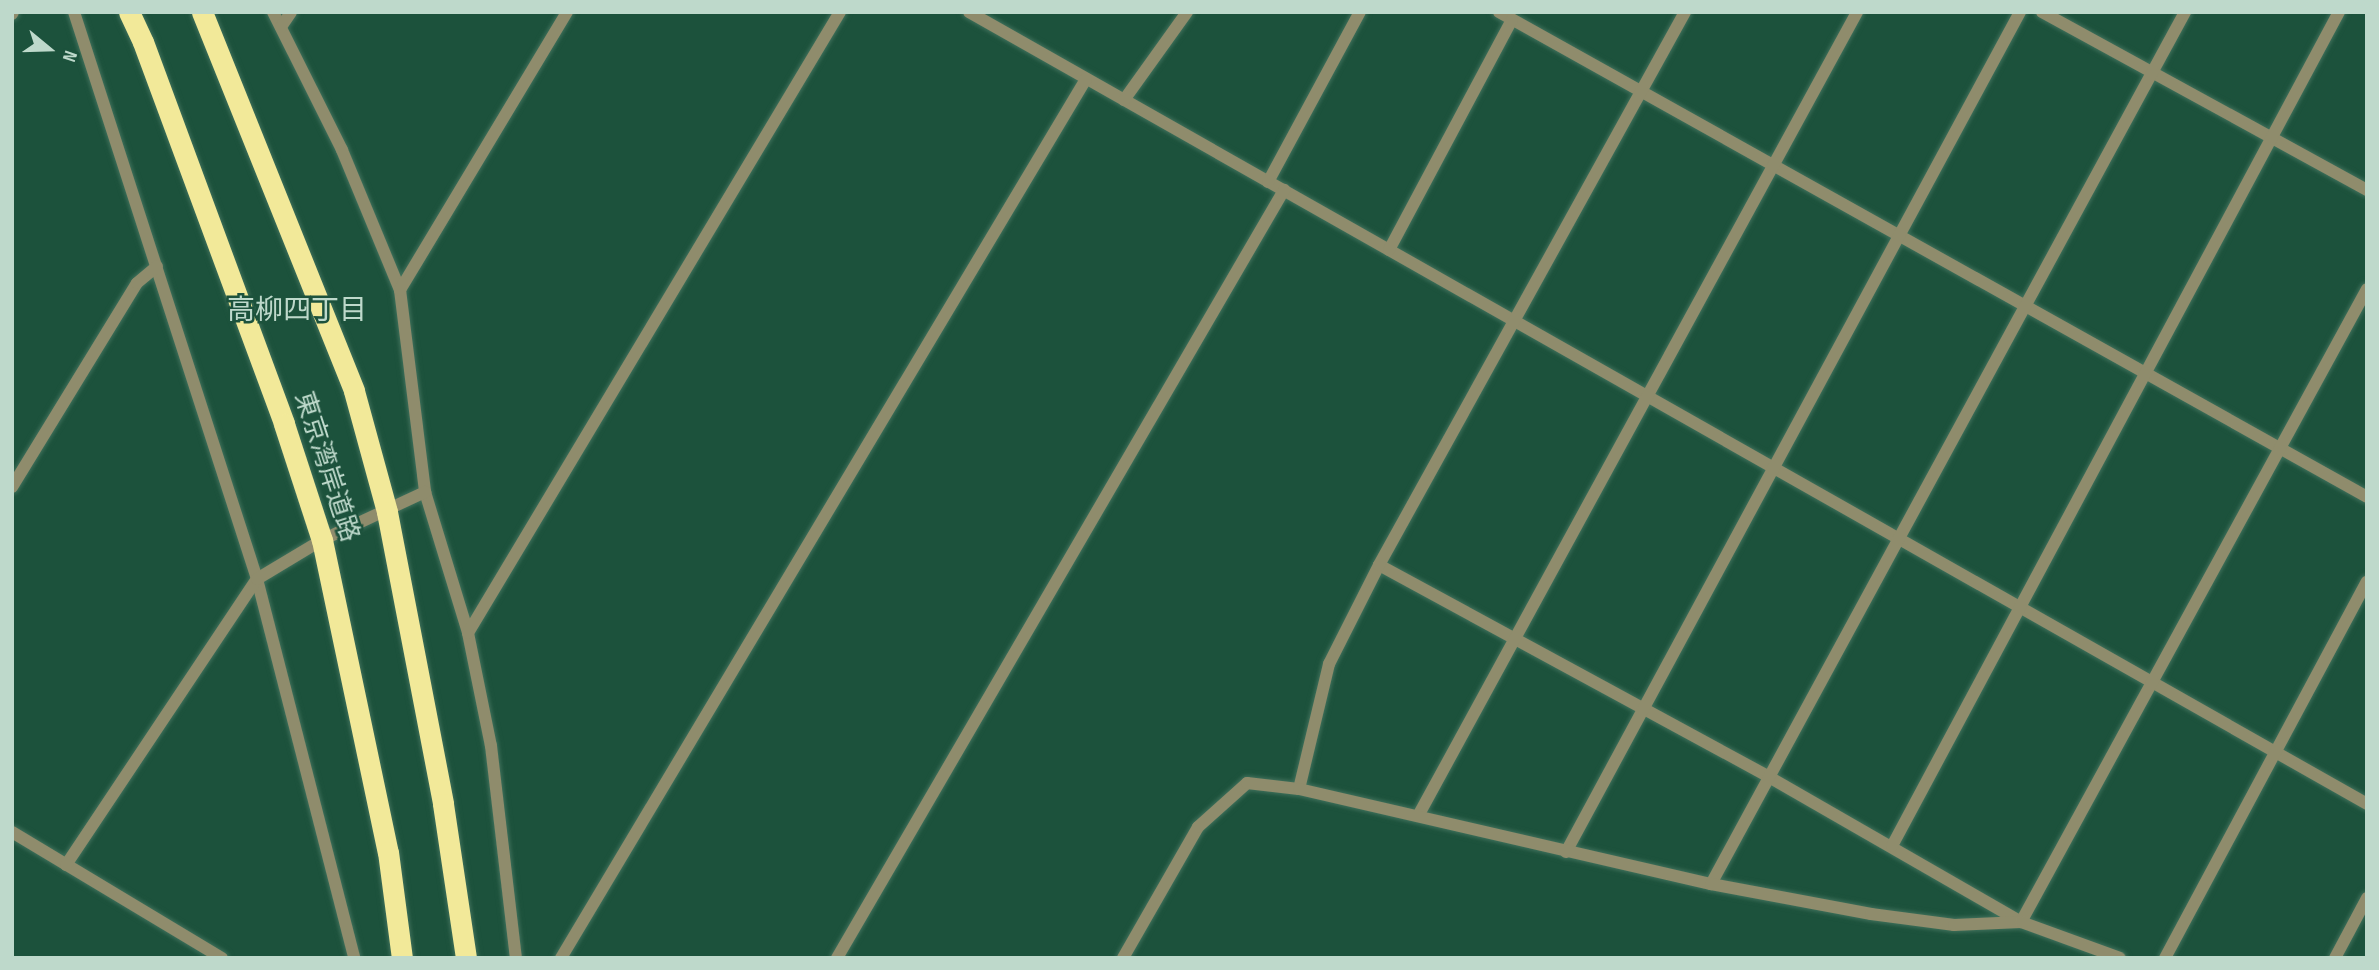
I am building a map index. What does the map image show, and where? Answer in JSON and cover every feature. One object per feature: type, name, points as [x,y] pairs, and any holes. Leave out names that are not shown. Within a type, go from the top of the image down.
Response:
[{"type":"highway","name":"東京湾岸道路","points":[[129,12],[143,42],[284,424],[322,540],[388,852],[402,958]]},
{"type":"highway","name":"東京湾岸道路","points":[[202,12],[354,391],[387,512],[443,804],[466,958]]},
{"type":"street","points":[[74,12],[257,579],[355,958]]},
{"type":"street","points":[[273,12],[342,150],[400,290],[425,492],[468,633],[491,746],[516,958]]},
{"type":"street","points":[[281,27],[291,12]]},
{"type":"street","points":[[400,290],[568,12]]},
{"type":"street","points":[[468,633],[840,12]]},
{"type":"street","points":[[969,12],[2367,804]]},
{"type":"street","points":[[1124,100],[1187,12]]},
{"type":"street","points":[[1268,181],[1360,12]]},
{"type":"street","points":[[1499,12],[2367,497]]},
{"type":"street","points":[[1299,789],[1329,664],[1379,565],[1685,12]]},
{"type":"street","points":[[1418,816],[1857,12]]},
{"type":"street","points":[[1566,852],[2020,12]]},
{"type":"street","points":[[2042,12],[2367,190]]},
{"type":"street","points":[[1711,884],[2185,12]]},
{"type":"street","points":[[1892,846],[2339,12]]},
{"type":"street","points":[[1389,250],[1512,20]]},
{"type":"street","points":[[561,958],[1086,79]]},
{"type":"street","points":[[837,958],[1284,190]]},
{"type":"street","points":[[12,487],[137,283],[157,266]]},
{"type":"street","points":[[2021,922],[2367,289]]},
{"type":"street","points":[[66,865],[257,579],[322,540],[425,492]]},
{"type":"street","points":[[1379,565],[1769,777],[2021,922],[2120,958]]},
{"type":"street","points":[[2165,958],[2367,582]]},
{"type":"street","points":[[1123,958],[1198,827],[1247,783],[1299,789],[1711,884],[1871,914],[1954,925],[2021,922]]},
{"type":"street","points":[[12,832],[222,958]]},
{"type":"street","points":[[2335,958],[2367,898]]},
{"type":"district","name":"高柳四丁目","points":[[297,311]]}]
